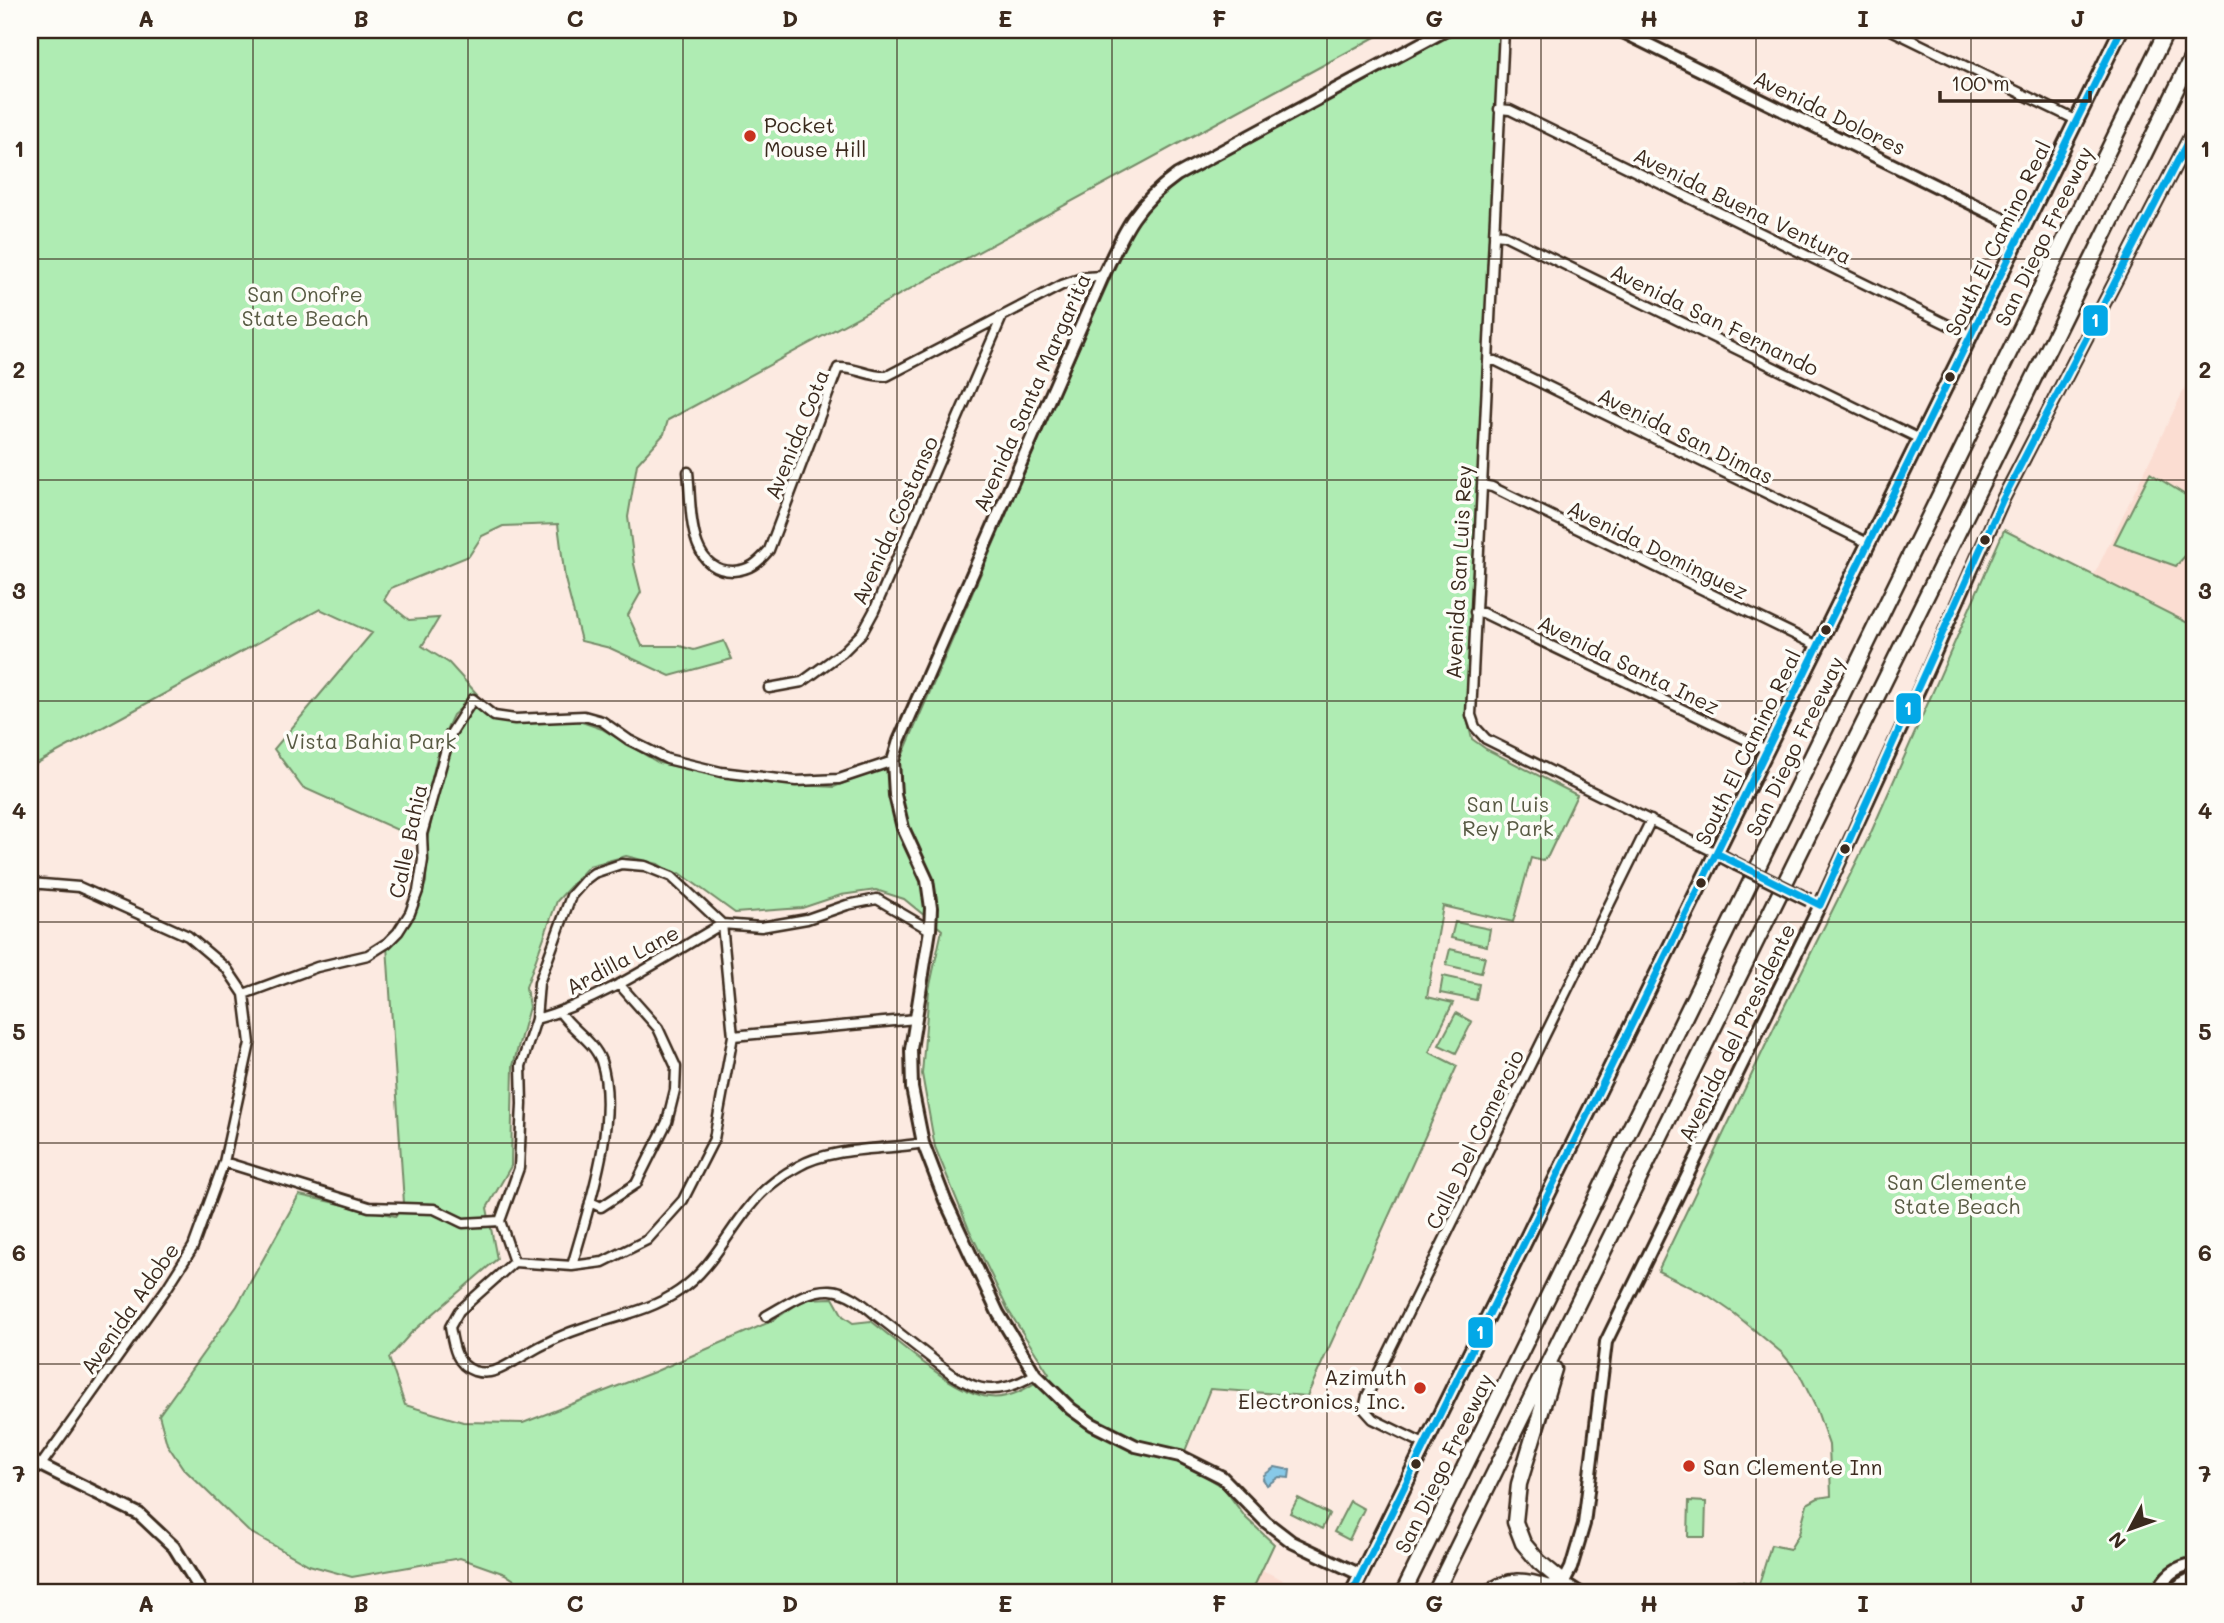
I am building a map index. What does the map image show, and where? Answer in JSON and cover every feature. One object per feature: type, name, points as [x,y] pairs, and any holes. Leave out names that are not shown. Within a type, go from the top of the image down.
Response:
[{"type":"highway","name":"San Diego Freeway","points":[[1403,1593],[2167,30]]},
{"type":"highway","points":[[1435,1593],[2194,52]]},
{"type":"highway","points":[[1561,1588],[1523,1543],[1515,1522],[1519,1484],[1565,1331]]},
{"type":"highway","points":[[1489,1593],[1495,1588],[1517,1581],[1531,1581],[1549,1588],[1561,1588]]},
{"type":"main road","name":"South El Camino Real","points":[[1352,1593],[2121,30]]},
{"type":"street","name":"Avenida Santa Margarita","points":[[1361,1575],[1292,1542],[1266,1522],[1222,1477],[1180,1456],[1136,1446],[1092,1424],[1071,1409],[1035,1374],[998,1313],[945,1200],[923,1143],[912,1088],[911,1049],[931,908],[927,880],[903,828],[895,795],[893,761],[898,741],[1103,276],[1138,209],[1155,190],[1177,174],[1446,30]]},
{"type":"street","name":"Avenida San Luis Rey","points":[[1504,30],[1475,612],[1471,715],[1475,727],[1486,739],[1821,905]]},
{"type":"street","name":"Avenida Dolores","points":[[1619,30],[2023,229]]},
{"type":"street","points":[[1891,30],[2076,120]]},
{"type":"street","name":"Avenida Buena Ventura","points":[[1499,109],[1510,110],[1970,336]]},
{"type":"street","name":"Avenida del Presidente","points":[[1561,1588],[1571,1568],[1584,1524],[1606,1342],[1821,905],[2002,501],[2194,129]]},
{"type":"street","name":"Avenida San Fernando","points":[[1494,234],[1504,235],[1920,439]]},
{"type":"street","name":"Avenida Cota","points":[[688,472],[696,544],[704,559],[717,568],[730,571],[746,569],[758,563],[769,550],[838,368],[849,367],[874,377],[887,376],[1062,285],[1085,277],[1103,276]]},
{"type":"street","name":"Avenida Costanso","points":[[769,688],[802,682],[843,652],[862,633],[1001,319]]},
{"type":"street","name":"Avenida San Dimas","points":[[1488,361],[1496,361],[1868,543]]},
{"type":"street","name":"Avenida Dominguez","points":[[1482,485],[1492,487],[1818,646]]},
{"type":"street","name":"Avenida Santa Inez","points":[[1475,612],[1483,612],[1767,750]]},
{"type":"street","name":"Calle Bahia","points":[[244,994],[317,967],[368,955],[398,932],[418,891],[423,860],[422,834],[450,735],[473,699],[494,716],[515,719],[584,716],[602,721],[629,740],[667,759],[722,772],[796,781],[839,779],[893,761]]},
{"type":"street","name":"Calle Del Comercio","points":[[1426,1445],[1373,1419],[1364,1409],[1367,1396],[1651,820]]},
{"type":"street","points":[[514,1262],[500,1221],[519,1168],[522,1066],[536,1019],[539,983],[568,903],[577,888],[594,873],[621,864],[645,866],[671,877],[722,924],[761,927],[807,919],[847,905],[877,899],[930,930]]},
{"type":"street","name":"Avenida Adobe","points":[[30,883],[79,887],[188,936],[227,969],[244,994],[250,1044],[224,1162],[192,1247],[167,1288],[41,1465]]},
{"type":"street","points":[[722,924],[733,1036],[713,1139],[683,1200],[647,1240],[603,1262],[572,1266],[514,1262],[459,1311],[450,1327],[455,1353],[464,1364],[473,1370],[496,1372],[546,1342],[586,1326],[645,1309],[679,1291],[709,1264],[750,1206],[774,1181],[802,1164],[849,1150],[923,1143]]},
{"type":"street","name":"Ardilla Lane","points":[[536,1019],[560,1012],[619,984],[722,924]]},
{"type":"street","points":[[590,1202],[601,1207],[636,1184],[667,1122],[675,1090],[676,1067],[658,1028],[619,984]]},
{"type":"street","points":[[560,1012],[601,1059],[606,1089],[607,1119],[590,1202],[572,1266]]},
{"type":"street","points":[[733,1036],[916,1018]]},
{"type":"street","points":[[224,1162],[369,1207],[434,1209],[463,1223],[500,1221]]},
{"type":"street","points":[[766,1315],[816,1291],[841,1291],[860,1302],[951,1375],[970,1386],[995,1390],[1012,1386],[1035,1374]]},
{"type":"street","points":[[30,1460],[139,1514],[174,1547],[201,1593]]},
{"type":"street","points":[[2157,1593],[2170,1573],[2178,1567],[2194,1564]]},
{"type":"street","points":[[2171,1593],[2194,1577]]},
{"type":"street","points":[[1561,1588],[1580,1593]]},
{"type":"shaded area","points":[[2194,369],[2194,626],[2094,575]]},
{"type":"shaded area","points":[[1262,1570],[1311,1593],[1251,1593]]},
{"type":"green space","name":"San Onofre State Beach","points":[[30,30],[1388,30],[668,420],[664,434],[637,464],[628,517],[634,564],[641,592],[628,615],[642,646],[680,646],[694,650],[724,641],[732,659],[670,676],[610,648],[581,641],[565,579],[558,524],[503,526],[482,536],[469,556],[391,588],[384,600],[409,620],[439,618],[422,646],[449,663],[477,694],[453,715],[440,743],[424,814],[413,837],[302,787],[274,749],[372,633],[320,609],[30,767]]},
{"type":"green space","name":"San Luis Rey Park","points":[[1461,30],[1499,30],[1466,715],[1472,739],[1486,749],[1577,795],[1548,856],[1542,861],[1531,858],[1513,922],[1443,906],[1427,997],[1453,1003],[1429,1052],[1457,1066],[1307,1396],[1210,1389],[1181,1461],[1223,1487],[1246,1518],[1274,1544],[1251,1593],[534,1593],[505,1574],[460,1558],[352,1577],[309,1565],[248,1531],[183,1468],[167,1444],[159,1415],[237,1306],[299,1195],[396,1216],[404,1203],[387,946],[410,924],[426,882],[427,839],[447,759],[457,733],[475,707],[495,721],[576,720],[602,729],[659,763],[765,783],[834,787],[901,759],[1126,243],[1139,217],[1172,185]],"holes":[[[626,856],[658,864],[673,874],[680,873],[735,913],[802,908],[841,895],[876,890],[904,899],[942,930],[929,990],[922,1074],[935,1147],[968,1227],[1008,1310],[1049,1374],[1021,1391],[1005,1396],[975,1394],[928,1366],[871,1321],[853,1323],[843,1316],[833,1298],[805,1299],[772,1321],[654,1372],[523,1423],[463,1422],[405,1405],[389,1358],[411,1333],[497,1259],[487,1208],[511,1166],[513,1066],[529,1007],[526,987],[557,901],[589,866]]]},
{"type":"green space","points":[[2150,473],[2194,503],[2194,546],[2176,566],[2114,544]]},
{"type":"green space","name":"San Clemente State Beach","points":[[2004,530],[2194,626],[2194,1593],[1702,1593],[1739,1581],[1759,1584],[1771,1545],[1790,1549],[1799,1534],[1807,1504],[1818,1498],[1831,1496],[1829,1445],[1816,1408],[1799,1373],[1782,1353],[1709,1296],[1658,1271],[1780,1015],[1869,837]]},
{"type":"green space","points":[[1455,922],[1490,929],[1487,946],[1451,938]]},
{"type":"green space","points":[[1450,949],[1485,957],[1481,973],[1446,965]]},
{"type":"green space","points":[[1443,976],[1479,984],[1476,1000],[1440,993]]},
{"type":"green space","points":[[1456,1013],[1472,1022],[1456,1053],[1439,1045]]},
{"type":"green space","points":[[1298,1498],[1329,1514],[1322,1529],[1290,1513]]},
{"type":"green space","points":[[1350,1501],[1364,1509],[1349,1540],[1334,1532]]},
{"type":"green space","points":[[1689,1501],[1706,1502],[1705,1537],[1688,1537]]},
{"type":"water","points":[[1275,1467],[1290,1470],[1289,1478],[1279,1477],[1267,1485],[1263,1479],[1264,1475]]},
{"type":"transit line","name":"1","points":[[1352,1593],[2121,30]]},
{"type":"transit line","name":"1","points":[[1820,905],[2002,501],[2194,129]]},
{"type":"transit line","name":"1","points":[[1716,853],[1820,905]]},
{"type":"place","name":"Pocket Mouse Hill","points":[[750,136]]},
{"type":"place","name":"Azimuth Electronics, Inc.","points":[[1420,1388]]},
{"type":"place","name":"San Clemente Inn","points":[[1689,1466]]},
{"type":"park label","name":"Vista Bahia Park","points":[[371,740]]}]
